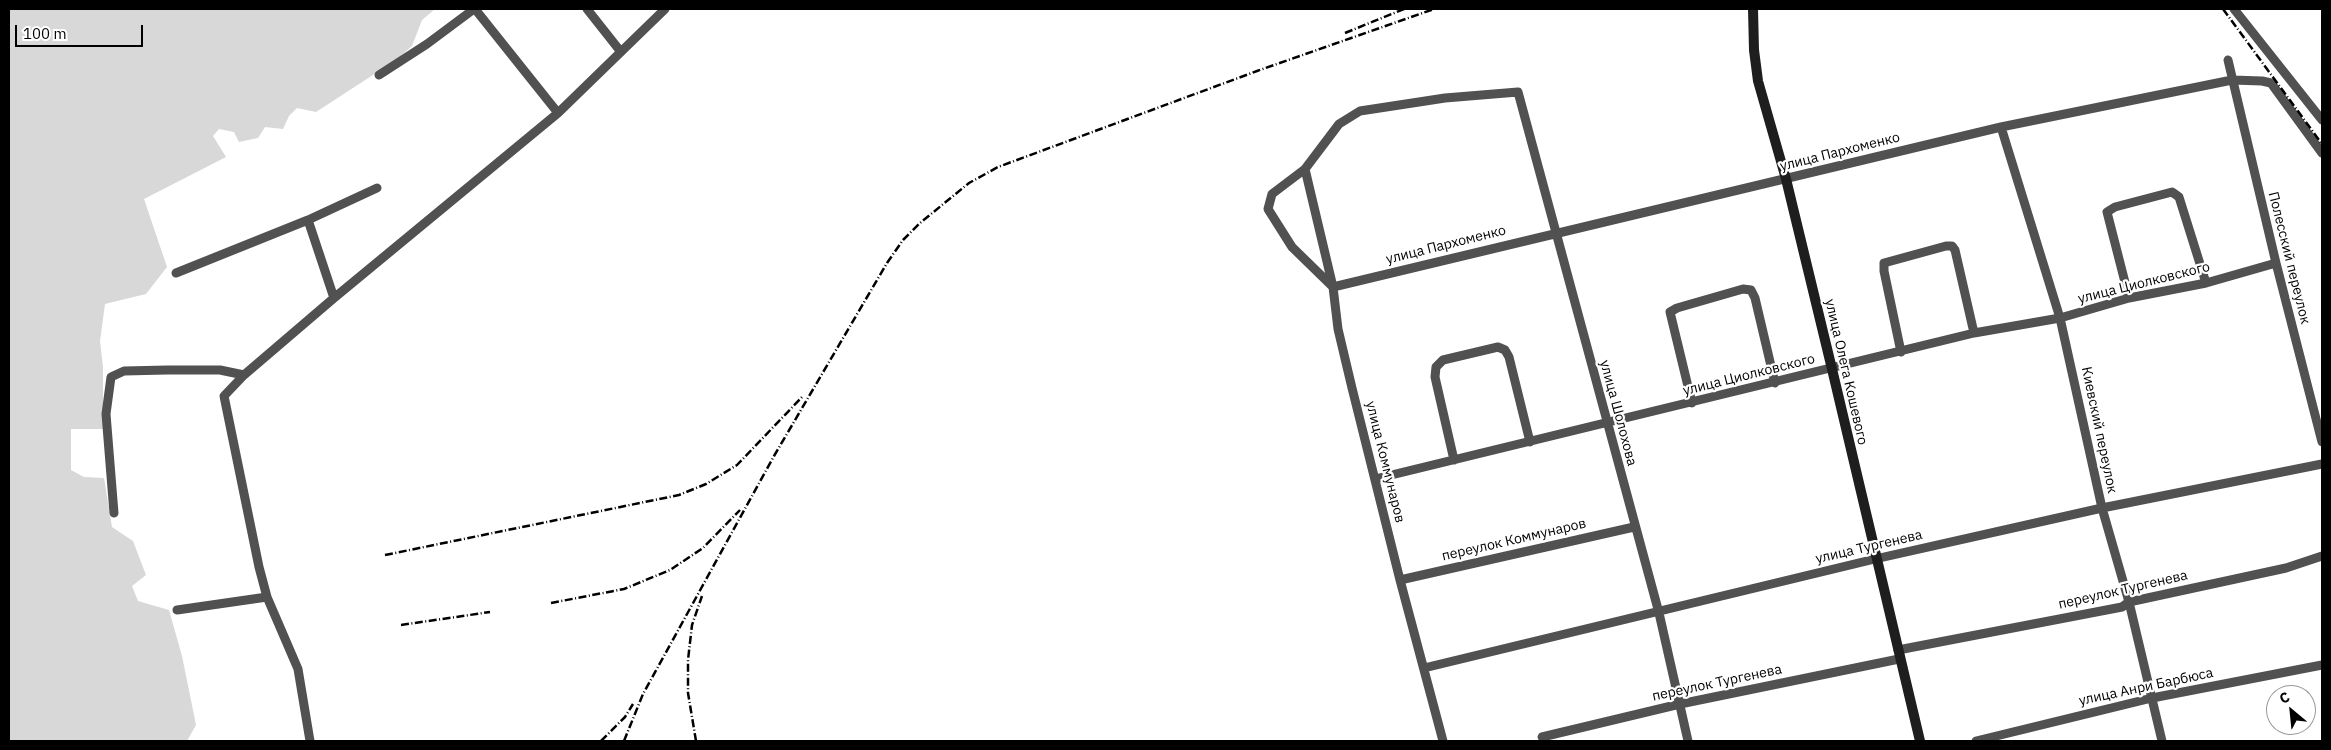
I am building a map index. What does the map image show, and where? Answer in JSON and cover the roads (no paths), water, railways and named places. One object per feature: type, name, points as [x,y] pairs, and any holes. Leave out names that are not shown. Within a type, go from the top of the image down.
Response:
[{"type":"street","points":[[380,75],[475,9],[558,113]]},
{"type":"street","points":[[587,9],[621,52]]},
{"type":"street","points":[[310,741],[305,701],[298,669],[267,597],[254,548],[224,396],[244,375],[334,298],[558,113],[665,9]]},
{"type":"street","name":"улица Олега Кошевого","points":[[1753,9],[1754,50],[1758,81],[1786,180],[1920,741]]},
{"type":"street","points":[[2234,9],[2322,120]]},
{"type":"street","name":"Полесский переулок","points":[[2228,60],[2276,263],[2322,442]]},
{"type":"street","name":"улица Пархоменко","points":[[1333,287],[1556,232],[1786,180],[2001,127],[2232,80],[2262,80],[2271,83],[2322,153]]},
{"type":"street","name":"улица Шолохова","points":[[1305,170],[1339,124],[1360,111],[1445,98],[1518,92],[1634,527],[1659,613],[1688,741]]},
{"type":"street","name":"Киевский переулок","points":[[2001,127],[2060,318],[2102,508],[2129,602],[2162,741]]},
{"type":"street","points":[[1305,170],[1272,194],[1268,209],[1292,247],[1333,287]]},
{"type":"street","name":"улица Коммунаров","points":[[1305,170],[1333,287],[1338,329],[1400,580],[1443,741]]},
{"type":"street","points":[[176,273],[308,220],[378,188]]},
{"type":"street","points":[[2129,298],[2107,212],[2115,207],[2172,192],[2179,197],[2206,283]]},
{"type":"street","points":[[308,220],[334,298]]},
{"type":"street","points":[[1901,352],[1884,271],[1884,263],[1946,246],[1952,246],[1955,250],[1974,333]]},
{"type":"street","name":"улица Циолковского","points":[[1375,479],[1607,424],[1974,333],[2060,318],[2129,298],[2206,283],[2276,263]]},
{"type":"street","points":[[1692,403],[1670,312],[1677,308],[1743,289],[1752,290],[1755,298],[1775,383]]},
{"type":"street","points":[[1454,460],[1436,377],[1436,367],[1443,360],[1498,347],[1505,350],[1509,356],[1530,442]]},
{"type":"street","points":[[114,513],[106,414],[112,377],[124,371],[167,370],[220,370],[244,375]]},
{"type":"street","name":"улица Тургенева","points":[[1424,668],[1659,613],[1875,559],[2102,508],[2322,464]]},
{"type":"street","name":"переулок Коммунаров","points":[[1400,580],[1634,527]]},
{"type":"street","name":"переулок Тургенева","points":[[1542,737],[1898,654],[2122,608],[2129,602],[2276,570],[2322,556]]},
{"type":"street","points":[[177,610],[267,597]]},
{"type":"street","name":"улица Анри Барбюса","points":[[1976,741],[2152,698],[2322,665]]},
{"type":"railway","points":[[1345,33],[1404,9]]},
{"type":"railway","points":[[624,741],[643,694],[774,456],[887,263],[903,240],[920,223],[969,183],[998,167],[1257,71],[1434,9]]},
{"type":"railway","points":[[2223,9],[2322,144]]},
{"type":"railway","points":[[385,555],[679,495],[706,484],[737,465],[803,396]]},
{"type":"railway","points":[[551,603],[624,589],[670,570],[703,548],[740,510]]},
{"type":"railway","points":[[696,741],[688,693],[688,660],[692,625],[702,596]]},
{"type":"railway","points":[[401,625],[490,612]]},
{"type":"railway","points":[[601,741],[625,717],[633,704]]}]
